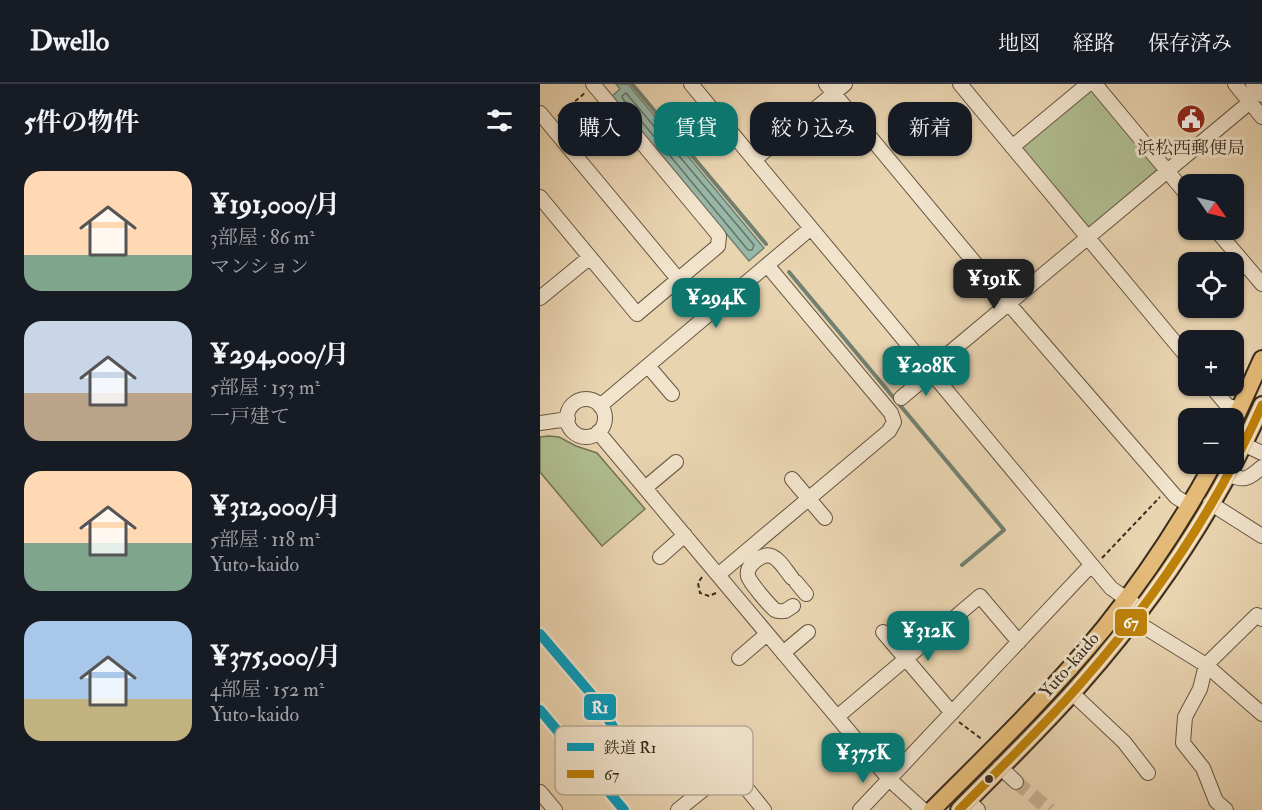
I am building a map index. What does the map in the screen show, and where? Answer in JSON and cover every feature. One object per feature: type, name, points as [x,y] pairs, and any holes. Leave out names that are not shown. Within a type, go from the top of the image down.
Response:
[{"type":"main road","points":[[1240,408],[1262,359]]},
{"type":"main road","name":"Yuto-kaido","points":[[1244,436],[1262,405]]},
{"type":"main road","name":"Yuto-kaido","points":[[932,810],[1062,676],[1098,635],[1150,566],[1207,474]]},
{"type":"main road","name":"Yuto-kaido","points":[[968,807],[1000,767],[1072,693],[1137,614],[1184,547],[1210,503],[1221,474]]},
{"type":"street","points":[[691,84],[1111,588],[1126,599],[1137,614],[1206,665],[1262,714]]},
{"type":"street","points":[[754,160],[830,89],[845,84]]},
{"type":"street","points":[[960,84],[1178,346]]},
{"type":"street","points":[[1012,147],[1088,84]]},
{"type":"street","points":[[1095,84],[1178,184]]},
{"type":"street","points":[[1234,84],[1256,99]]},
{"type":"street","points":[[1253,84],[1262,117]]},
{"type":"street","points":[[540,197],[637,314],[718,246],[719,236],[590,87]]},
{"type":"street","points":[[830,89],[1009,304],[1176,497],[1192,500],[1218,474]]},
{"type":"street","points":[[901,398],[1009,304],[1256,99]]},
{"type":"street","points":[[544,118],[708,315]]},
{"type":"street","points":[[600,406],[811,228]]},
{"type":"street","points":[[1224,240],[1262,285]]},
{"type":"street","points":[[540,279],[545,294],[590,256]]},
{"type":"street","points":[[718,575],[889,431],[894,422],[893,417],[767,265]]},
{"type":"street","points":[[648,366],[672,394]]},
{"type":"street","points":[[1219,396],[1229,408]]},
{"type":"street","points":[[589,399],[600,406],[605,418],[598,432],[588,436],[578,435],[570,428],[568,419],[570,408],[579,401],[589,399]]},
{"type":"street","points":[[540,423],[568,419]]},
{"type":"street","points":[[598,432],[889,779],[923,810]]},
{"type":"street","points":[[1244,448],[1262,453]]},
{"type":"street","points":[[645,489],[676,462]]},
{"type":"street","points":[[1232,474],[1242,480],[1262,467]]},
{"type":"street","points":[[792,479],[825,518]]},
{"type":"street","points":[[1210,503],[1262,536]]},
{"type":"street","points":[[660,557],[685,536]]},
{"type":"street","points":[[793,606],[784,611],[773,608],[749,580],[747,572],[761,556],[768,555],[776,558],[807,594]]},
{"type":"street","points":[[860,810],[1092,566]]},
{"type":"street","points":[[837,717],[980,596],[1018,642]]},
{"type":"street","points":[[1218,808],[1203,768],[1183,743],[1185,717],[1200,689],[1206,665],[1257,615],[1262,619]]},
{"type":"street","points":[[783,653],[808,632]]},
{"type":"street","points":[[883,632],[952,715]]},
{"type":"street","points":[[739,658],[767,634]]},
{"type":"street","points":[[1072,693],[1124,742],[1148,773]]},
{"type":"street","points":[[1000,767],[1017,782]]},
{"type":"street","points":[[540,792],[555,810]]},
{"type":"street","points":[[678,810],[697,795]]},
{"type":"street","points":[[752,795],[764,810]]},
{"type":"path","points":[[544,118],[590,87]]},
{"type":"path","points":[[1092,566],[1168,488]]},
{"type":"path","points":[[704,575],[698,582],[700,593],[709,596],[718,591]]},
{"type":"path","points":[[952,715],[986,741]]},
{"type":"green space","points":[[1085,89],[1093,90],[1157,167],[1156,175],[1094,227],[1086,226],[1022,149],[1023,142]]},
{"type":"green space","points":[[540,437],[559,437],[597,453],[645,509],[602,546],[540,472]]},
{"type":"water","points":[[616,84],[628,84],[654,115],[654,147],[642,132],[642,102],[617,102],[612,96],[620,89]]},
{"type":"water","points":[[662,156],[688,156],[764,248],[749,261]]},
{"type":"waterway","points":[[632,84],[766,244]]},
{"type":"waterway","points":[[789,272],[1004,530],[962,565]]},
{"type":"tunnel","points":[[1016,782],[1050,810]]},
{"type":"rail line","name":"R1","points":[[540,634],[592,695],[613,726]]},
{"type":"rail line","name":"R1","points":[[540,710],[555,728]]},
{"type":"rail line","name":"R1","points":[[611,795],[624,810]]},
{"type":"transit line","name":"67","points":[[959,810],[1067,699],[1109,651],[1159,585],[1205,515],[1245,442],[1262,405]]},
{"type":"place","name":"浜松西郵便局","points":[[1191,119]]}]
